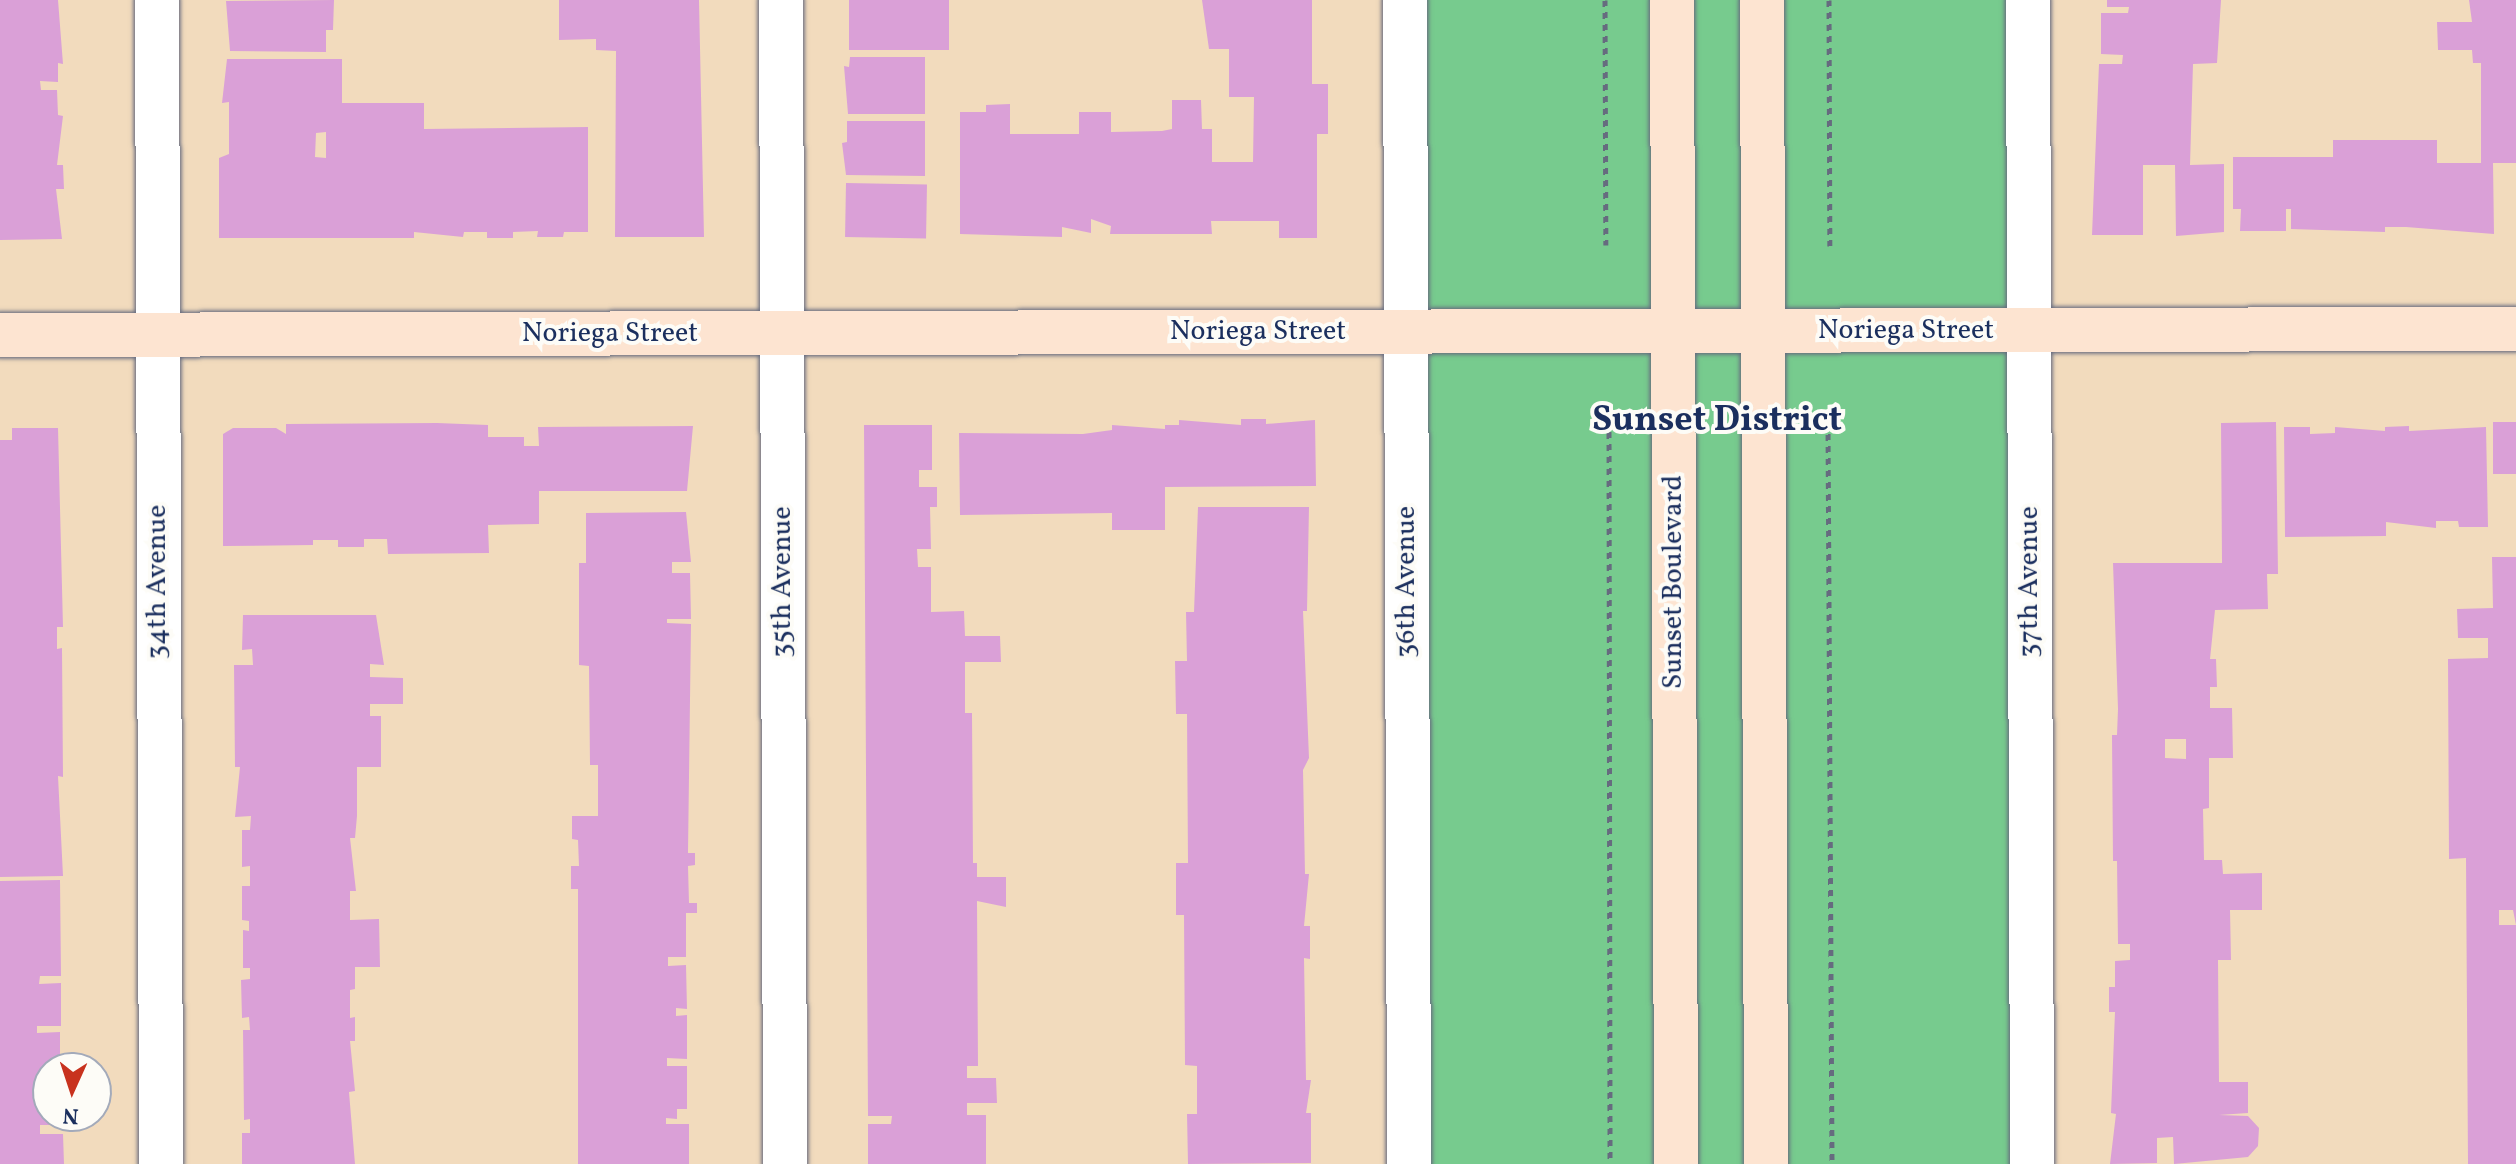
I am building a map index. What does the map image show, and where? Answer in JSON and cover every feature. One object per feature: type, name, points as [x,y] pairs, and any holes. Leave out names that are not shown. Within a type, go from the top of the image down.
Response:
[{"type":"street","name":"34th Avenue","points":[[157,0],[161,1164]]},
{"type":"street","name":"35th Avenue","points":[[781,0],[785,1164]]},
{"type":"street","name":"36th Avenue","points":[[1405,0],[1409,1164]]},
{"type":"street","name":"Sunset Boulevard","points":[[1672,0],[1676,1164]]},
{"type":"street","points":[[1762,0],[1766,1164]]},
{"type":"street","name":"37th Avenue","points":[[2028,0],[2032,1164]]},
{"type":"street","name":"Noriega Street","points":[[0,335],[2516,329]]},
{"type":"path","points":[[1605,0],[1606,245]]},
{"type":"path","points":[[1829,0],[1830,246]]},
{"type":"path","points":[[1609,420],[1610,1164]]},
{"type":"path","points":[[1828,422],[1832,1164]]},
{"type":"green space","points":[[1405,0],[2028,0],[2028,1164],[1405,1164]]},
{"type":"building","points":[[0,0],[58,0],[63,64],[58,63],[58,82],[40,81],[41,90],[57,90],[58,115],[63,116],[57,165],[63,165],[64,189],[56,189],[62,239],[0,240]]},
{"type":"building","points":[[334,0],[333,30],[326,30],[326,52],[230,51],[226,1]]},
{"type":"building","points":[[559,0],[699,0],[704,237],[615,237],[616,51],[596,50],[596,39],[559,40]]},
{"type":"building","points":[[849,0],[949,0],[949,50],[849,50]]},
{"type":"building","points":[[1202,0],[1312,0],[1312,84],[1328,84],[1328,134],[1317,134],[1317,238],[1279,238],[1279,221],[1211,221],[1212,234],[1110,234],[1111,226],[1091,219],[1091,233],[1062,227],[1062,237],[960,234],[960,112],[986,112],[986,105],[1010,104],[1010,134],[1079,134],[1079,112],[1111,112],[1111,132],[1162,131],[1172,129],[1172,100],[1201,100],[1202,129],[1212,129],[1212,162],[1253,162],[1254,97],[1229,97],[1229,49],[1209,49]]},
{"type":"building","points":[[2107,0],[2221,0],[2217,63],[2193,64],[2190,165],[2224,164],[2224,232],[2176,236],[2175,165],[2143,165],[2143,235],[2092,235],[2099,64],[2122,64],[2123,55],[2101,54],[2101,13],[2128,13],[2129,7],[2107,7]]},
{"type":"building","points":[[2469,0],[2516,0],[2516,163],[2493,163],[2494,234],[2406,227],[2385,227],[2385,232],[2291,229],[2291,209],[2286,209],[2286,231],[2240,231],[2241,209],[2233,209],[2233,157],[2333,157],[2333,140],[2437,140],[2437,163],[2481,163],[2481,63],[2473,63],[2472,50],[2438,50],[2437,22],[2472,22]]},
{"type":"building","points":[[850,57],[925,57],[925,114],[848,114],[844,66],[849,67]]},
{"type":"building","points":[[227,59],[342,59],[342,103],[424,103],[424,129],[588,127],[588,232],[564,232],[563,237],[537,237],[538,231],[513,232],[513,238],[487,238],[487,232],[464,232],[463,237],[414,232],[414,238],[219,238],[219,158],[229,154],[229,102],[222,103]],"holes":[[[326,132],[326,158],[315,157],[316,133]]]},
{"type":"building","points":[[847,121],[925,121],[925,176],[846,175],[842,143],[847,142]]},
{"type":"building","points":[[846,183],[927,184],[926,238],[845,237]]},
{"type":"building","points":[[1241,419],[1266,419],[1266,424],[1315,420],[1316,486],[1165,487],[1165,530],[1112,530],[1112,513],[960,515],[959,433],[1083,434],[1112,430],[1112,425],[1165,429],[1165,425],[1179,425],[1179,420],[1241,425]]},
{"type":"building","points":[[2276,422],[2278,574],[2267,574],[2268,609],[2215,610],[2210,659],[2216,659],[2217,687],[2210,687],[2210,708],[2232,708],[2233,758],[2209,758],[2209,808],[2203,809],[2204,860],[2222,860],[2223,874],[2262,873],[2262,910],[2230,910],[2231,960],[2218,960],[2219,1082],[2248,1082],[2248,1113],[2219,1115],[2248,1116],[2259,1128],[2258,1146],[2248,1157],[2174,1164],[2173,1137],[2157,1138],[2157,1163],[2110,1164],[2116,1114],[2111,1113],[2115,1012],[2109,1012],[2109,987],[2115,987],[2115,961],[2130,960],[2130,944],[2118,944],[2117,861],[2113,861],[2112,735],[2117,735],[2118,709],[2113,563],[2222,563],[2221,423]],"holes":[[[2165,739],[2186,739],[2186,759],[2165,758]]]},
{"type":"building","points":[[2493,422],[2516,422],[2516,474],[2493,474]]},
{"type":"building","points":[[286,424],[488,425],[488,437],[524,437],[524,446],[539,446],[538,427],[693,426],[687,491],[539,491],[539,524],[488,525],[489,553],[388,554],[387,539],[364,539],[364,547],[338,547],[338,540],[313,540],[313,545],[223,546],[223,434],[233,428],[276,428],[286,434]]},
{"type":"building","points":[[864,425],[932,425],[932,470],[919,470],[919,487],[937,487],[937,507],[930,507],[931,549],[917,549],[918,567],[931,567],[931,612],[964,611],[965,636],[1000,636],[1001,662],[965,662],[965,713],[972,713],[973,863],[977,863],[977,877],[1006,877],[1006,907],[977,901],[978,1066],[967,1066],[967,1078],[996,1078],[997,1103],[967,1103],[967,1115],[986,1115],[986,1164],[868,1164],[868,1124],[891,1124],[892,1116],[868,1116]]},
{"type":"building","points":[[2409,426],[2409,431],[2486,427],[2488,527],[2459,527],[2458,521],[2436,521],[2436,528],[2386,522],[2386,536],[2285,537],[2284,427],[2310,427],[2310,434],[2335,433],[2335,427],[2385,431],[2385,427]]},
{"type":"building","points":[[12,428],[58,428],[63,627],[57,627],[57,649],[62,648],[63,777],[58,776],[63,876],[0,877],[0,440],[12,440]]},
{"type":"building","points":[[1198,507],[1309,507],[1307,611],[1303,611],[1309,758],[1303,770],[1305,874],[1309,874],[1304,926],[1310,926],[1310,959],[1304,958],[1306,1080],[1311,1080],[1306,1113],[1311,1113],[1311,1163],[1188,1164],[1187,1114],[1197,1114],[1197,1066],[1185,1065],[1184,915],[1176,915],[1176,863],[1188,863],[1187,714],[1176,714],[1175,661],[1187,661],[1186,612],[1194,612]]},
{"type":"building","points":[[686,512],[691,562],[672,562],[672,573],[690,573],[691,619],[667,619],[667,623],[691,624],[688,853],[695,853],[695,865],[688,866],[689,903],[697,903],[697,913],[686,913],[686,957],[668,957],[668,966],[686,965],[687,1009],[676,1008],[676,1016],[687,1015],[687,1059],[667,1058],[667,1066],[687,1066],[687,1109],[677,1109],[677,1119],[666,1118],[666,1124],[689,1124],[689,1164],[578,1164],[578,889],[571,889],[571,866],[579,866],[578,840],[572,839],[572,816],[598,816],[598,765],[590,765],[589,666],[579,665],[579,563],[586,563],[586,513]]},
{"type":"building","points":[[2492,557],[2516,557],[2516,925],[2516,1164],[2468,1164],[2466,858],[2449,859],[2448,659],[2488,658],[2488,638],[2458,638],[2457,609],[2493,608]],"holes":[[[2499,910],[2513,910],[2516,925],[2499,925]]]},
{"type":"building","points":[[243,615],[376,615],[384,665],[370,664],[370,677],[403,678],[403,704],[370,704],[370,716],[381,716],[381,767],[357,767],[355,838],[350,838],[356,891],[350,891],[350,920],[379,919],[380,967],[355,967],[355,989],[350,990],[350,1018],[355,1017],[355,1041],[350,1041],[355,1091],[349,1092],[355,1164],[242,1164],[242,1133],[250,1133],[250,1119],[244,1120],[243,1030],[250,1030],[249,1017],[242,1018],[241,980],[250,979],[250,968],[243,968],[243,930],[249,931],[249,921],[242,920],[242,886],[250,886],[250,866],[242,867],[242,830],[250,830],[251,816],[235,817],[240,767],[235,767],[234,665],[253,665],[252,649],[242,650]]},
{"type":"building","points":[[60,880],[61,976],[40,976],[39,984],[61,983],[61,1026],[37,1026],[37,1033],[60,1032],[60,1052],[32,1052],[32,1132],[63,1134],[64,1164],[0,1164],[0,881]]},
{"type":"district","name":"Sunset District","points":[[1717,422]]}]
